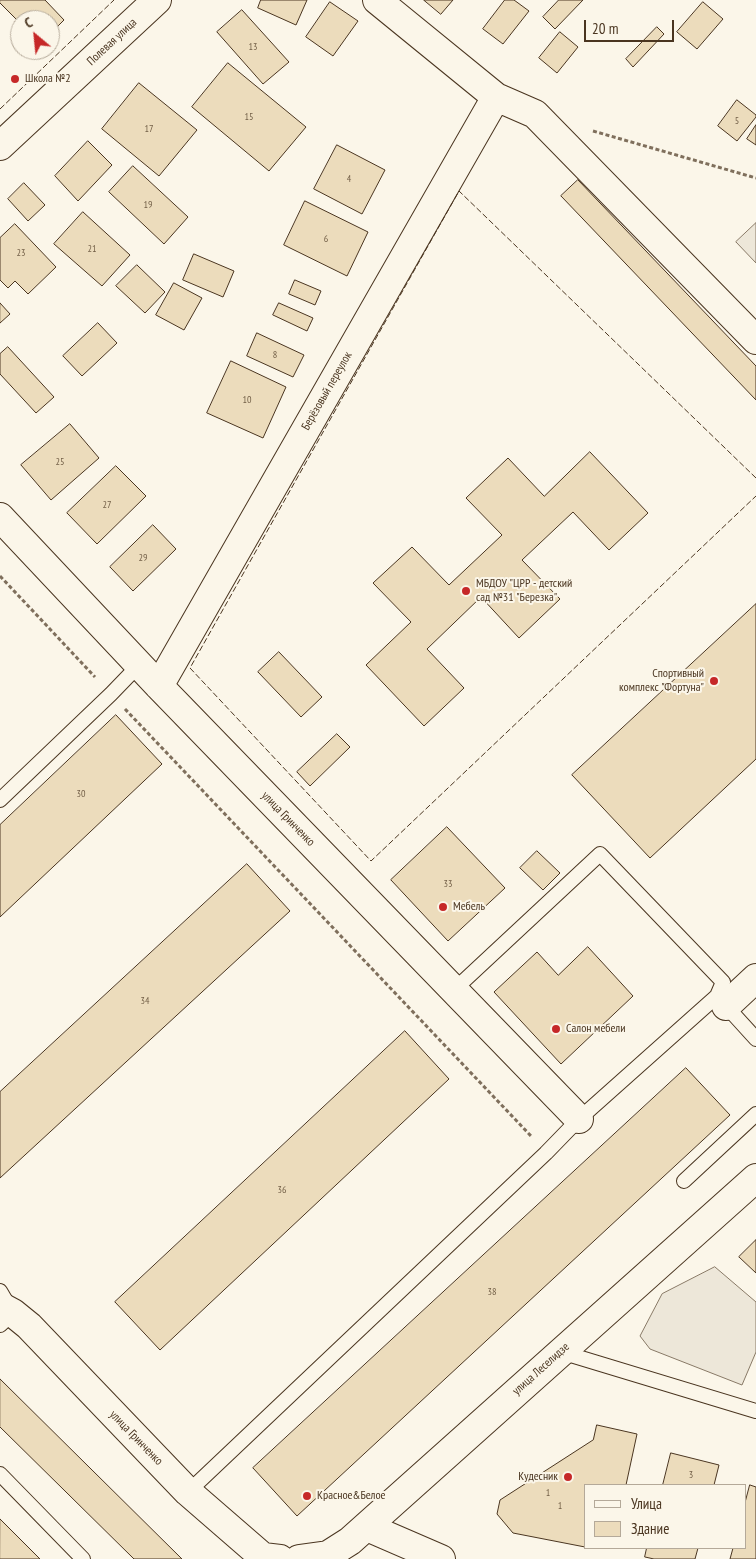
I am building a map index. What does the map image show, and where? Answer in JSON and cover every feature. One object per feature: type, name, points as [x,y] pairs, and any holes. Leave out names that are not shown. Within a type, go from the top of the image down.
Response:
[{"type":"street","name":"Полевая улица","points":[[0,146],[157,0]]},
{"type":"street","points":[[376,0],[496,97],[535,114],[752,329]]},
{"type":"street","name":"Берёзовый переулок","points":[[159,686],[496,97]]},
{"type":"street","name":"улица Гринченко","points":[[0,517],[159,686],[579,1119]]},
{"type":"street","points":[[721,1001],[756,978]]},
{"type":"street","name":"улица Леселидзе","points":[[327,1557],[367,1527],[756,1178]]},
{"type":"street","name":"улица Гринченко","points":[[3,1308],[29,1326],[188,1492],[263,1556],[280,1559]]},
{"type":"street","points":[[367,1527],[441,1559]]},
{"type":"street","points":[[298,1559],[327,1557]]},
{"type":"lane","points":[[0,800],[111,694],[139,664]]},
{"type":"lane","points":[[454,990],[600,854],[722,982],[721,1001],[756,1039]]},
{"type":"lane","points":[[188,1492],[546,1153],[579,1119],[721,1001]]},
{"type":"lane","points":[[684,1181],[756,1114]]},
{"type":"lane","points":[[560,1352],[756,1411]]},
{"type":"lane","points":[[0,1474],[83,1559]]},
{"type":"path","points":[[590,130],[756,178]]},
{"type":"path","points":[[0,576],[546,1153]]},
{"type":"shaded area","points":[[756,223],[756,263],[736,242]]},
{"type":"shaded area","points":[[715,1267],[756,1302],[756,1352],[742,1385],[650,1349],[640,1336],[662,1294]]},
{"type":"building","points":[[0,0],[45,0],[54,10],[10,10],[10,13],[0,3]]},
{"type":"building","points":[[261,0],[307,0],[296,25],[258,8]]},
{"type":"building","points":[[424,0],[453,0],[441,14]]},
{"type":"building","points":[[505,0],[514,0],[529,11],[503,44],[483,29]]},
{"type":"building","points":[[559,0],[583,0],[555,29],[543,17]]},
{"type":"building","points":[[330,2],[358,21],[333,56],[306,37]]},
{"type":"building","points":[[703,2],[723,19],[697,49],[677,32]]},
{"type":"building","points":[[242,10],[289,62],[263,84],[217,32]]},
{"type":"building","points":[[60,16],[64,20],[60,24]]},
{"type":"building","points":[[657,27],[664,34],[633,67],[626,59]]},
{"type":"building","points":[[560,32],[578,47],[557,73],[539,58]]},
{"type":"building","points":[[228,63],[306,127],[269,171],[192,107]]},
{"type":"building","points":[[139,83],[197,130],[159,176],[102,129]]},
{"type":"building","points":[[737,100],[756,117],[737,141],[718,126]]},
{"type":"building","points":[[756,125],[756,145],[747,139]]},
{"type":"building","points":[[88,141],[112,165],[78,201],[55,176]]},
{"type":"building","points":[[337,145],[385,170],[362,214],[314,189]]},
{"type":"building","points":[[133,166],[188,217],[164,244],[109,192]]},
{"type":"building","points":[[578,180],[756,366],[756,400],[561,196]]},
{"type":"building","points":[[24,183],[45,205],[28,221],[8,199]]},
{"type":"building","points":[[305,201],[368,232],[347,276],[284,245]]},
{"type":"building","points":[[83,212],[130,255],[102,286],[54,244]]},
{"type":"building","points":[[15,224],[56,267],[28,294],[15,281],[8,288],[0,280],[0,238]]},
{"type":"building","points":[[194,254],[234,271],[223,297],[183,280]]},
{"type":"building","points":[[137,265],[165,292],[145,313],[116,286]]},
{"type":"building","points":[[295,280],[321,291],[315,305],[289,294]]},
{"type":"building","points":[[174,283],[202,298],[184,330],[156,315]]},
{"type":"building","points":[[0,303],[10,314],[0,323]]},
{"type":"building","points":[[279,303],[313,318],[307,331],[273,315]]},
{"type":"building","points":[[98,323],[117,343],[82,376],[63,356]]},
{"type":"building","points":[[257,333],[304,355],[293,377],[247,356]]},
{"type":"building","points":[[8,347],[54,397],[36,413],[0,374],[0,354]]},
{"type":"building","points":[[231,361],[286,387],[263,438],[207,413]]},
{"type":"building","points":[[70,424],[99,458],[51,500],[21,465]]},
{"type":"building","name":"МБДОУ \"ЦРР - детский сад №31 \"Березка\"","points":[[590,452],[648,513],[609,550],[573,512],[522,560],[560,599],[519,638],[481,597],[427,649],[464,688],[424,726],[366,665],[411,622],[373,583],[412,547],[449,585],[502,535],[466,498],[508,458],[544,496]]},
{"type":"building","points":[[116,466],[146,496],[97,544],[67,513]]},
{"type":"building","points":[[153,525],[176,549],[133,591],[110,567]]},
{"type":"building","name":"Спортивный комплекс \"Фортуна\"","points":[[756,604],[756,759],[650,858],[572,775]]},
{"type":"building","points":[[279,652],[322,697],[301,717],[258,672]]},
{"type":"building","points":[[116,715],[162,764],[0,917],[0,825]]},
{"type":"building","points":[[337,734],[350,747],[310,786],[297,772]]},
{"type":"building","points":[[447,827],[505,888],[448,941],[391,880]]},
{"type":"building","points":[[537,851],[560,873],[543,890],[520,868]]},
{"type":"building","points":[[247,864],[290,911],[0,1178],[0,1092]]},
{"type":"building","points":[[588,947],[633,996],[561,1064],[494,992],[537,952],[558,975]]},
{"type":"building","points":[[405,1031],[449,1079],[160,1350],[115,1302]]},
{"type":"building","points":[[686,1068],[730,1115],[297,1516],[253,1468]]},
{"type":"building","points":[[756,1240],[756,1273],[739,1257]]},
{"type":"building","points":[[0,1379],[182,1559],[134,1559],[0,1427]]},
{"type":"building","points":[[597,1425],[637,1434],[626,1484],[584,1484],[584,1547],[513,1533],[497,1514],[500,1500],[593,1440]]},
{"type":"building","points":[[671,1453],[719,1465],[714,1484],[663,1484]]},
{"type":"building","points":[[750,1485],[756,1487],[756,1559],[730,1559],[733,1549],[746,1549],[746,1499]]},
{"type":"building","points":[[0,1519],[40,1559],[0,1559]]},
{"type":"building","points":[[647,1549],[698,1549],[695,1559],[654,1559],[645,1557]]},
{"type":"fence","points":[[0,109],[114,0]]},
{"type":"fence","points":[[756,478],[459,191],[190,668],[371,861],[756,496]]},
{"type":"place","name":"Школа №2","points":[[15,79]]},
{"type":"place","name":"МБДОУ \"ЦРР - детский сад №31 \"Березка\"","points":[[466,591]]},
{"type":"place","name":"Спортивный комплекс \"Фортуна\"","points":[[714,681]]},
{"type":"place","name":"Мебель","points":[[443,907]]},
{"type":"place","name":"Салон мебели","points":[[556,1029]]},
{"type":"place","name":"Кудесник","points":[[568,1477]]},
{"type":"place","name":"Красное&Белое","points":[[307,1496]]}]
